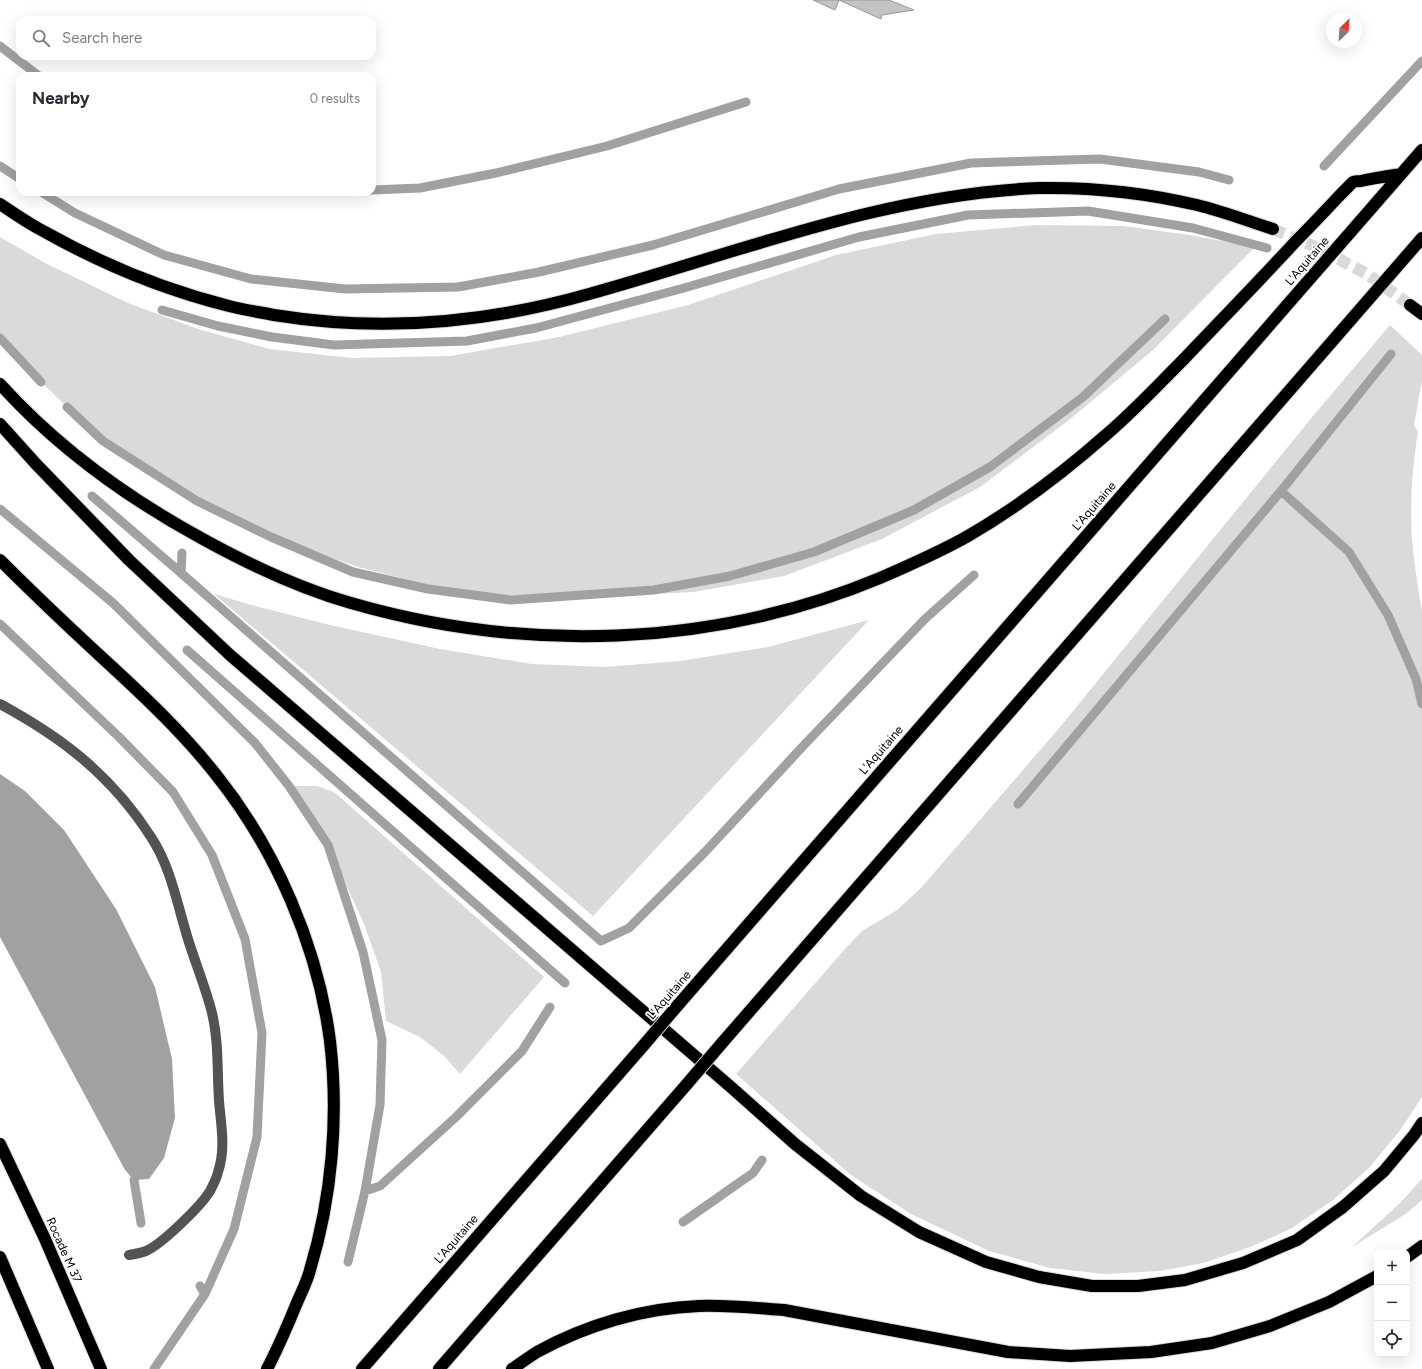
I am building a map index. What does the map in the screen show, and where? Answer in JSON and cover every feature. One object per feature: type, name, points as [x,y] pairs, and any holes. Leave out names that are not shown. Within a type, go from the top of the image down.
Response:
[{"type":"highway","name":"L'Aquitaine","points":[[362,1369],[1422,150]]},
{"type":"highway","points":[[0,384],[57,441],[110,482],[168,520],[226,551],[288,581],[347,602],[403,617],[476,630],[542,636],[624,636],[698,629],[779,612],[859,587],[914,564],[966,537],[1022,502],[1063,471],[1119,423],[1224,318],[1352,182],[1401,174]]},
{"type":"highway","points":[[0,204],[43,232],[102,262],[179,292],[240,309],[300,319],[370,324],[441,322],[508,312],[586,295],[761,242],[863,214],[926,201],[984,192],[1041,188],[1096,190],[1149,196],[1200,206],[1273,229]]},
{"type":"highway","points":[[438,1369],[1422,238]]},
{"type":"highway","points":[[1410,305],[1422,314]]},
{"type":"highway","points":[[0,424],[36,464],[129,560],[230,655],[795,1144],[861,1196],[920,1232],[986,1262],[1040,1277],[1092,1286],[1138,1286],[1186,1280],[1243,1263],[1297,1240],[1343,1207],[1384,1171],[1422,1123]]},
{"type":"highway","points":[[0,560],[184,736],[217,776],[248,819],[273,863],[297,914],[322,1000],[330,1041],[334,1107],[330,1171],[322,1222],[310,1272],[278,1348],[267,1369]]},
{"type":"highway","name":"Rocade M 37","points":[[0,1144],[44,1239],[101,1369]]},
{"type":"highway","points":[[1410,1255],[1422,1246]]},
{"type":"highway","points":[[0,1258],[48,1369]]},
{"type":"highway","points":[[512,1369],[537,1352],[603,1323],[652,1311],[699,1306],[747,1307],[784,1310],[1008,1352],[1070,1356],[1151,1352],[1212,1343],[1270,1326],[1329,1302],[1374,1278]]},
{"type":"lane","points":[[0,704],[27,718],[64,743],[92,765],[120,794],[152,838],[169,873],[189,943],[202,977],[212,1015],[217,1052],[223,1150],[218,1173],[209,1192],[164,1240],[146,1251],[130,1255]]},
{"type":"shaded area","points":[[1037,225],[1124,226],[1189,235],[1255,247],[1153,350],[1069,420],[980,487],[882,539],[784,576],[694,592],[591,597],[465,594],[358,567],[271,537],[197,500],[103,441],[41,382],[0,338],[0,237],[47,264],[128,303],[198,329],[269,349],[352,358],[450,356],[559,337],[688,305],[836,255],[936,234]]},
{"type":"shaded area","points":[[1390,325],[1422,355],[1422,380],[1414,425],[1418,432],[1414,460],[1411,505],[1413,549],[1422,613],[1422,1097],[1401,1129],[1370,1167],[1333,1200],[1292,1228],[1253,1246],[1203,1263],[1160,1271],[1104,1274],[1050,1268],[989,1251],[911,1214],[851,1175],[736,1074],[862,931],[897,910],[921,888],[1060,727],[1313,416]]},
{"type":"shaded area","points":[[214,594],[330,625],[440,649],[532,664],[605,667],[680,661],[768,647],[869,620],[593,916]]},
{"type":"shaded area","points":[[0,774],[25,791],[64,830],[116,909],[155,987],[172,1059],[175,1118],[164,1158],[149,1179],[134,1180],[125,1170],[0,937]]},
{"type":"shaded area","points":[[289,786],[317,786],[334,792],[544,977],[460,1074],[444,1056],[420,1037],[386,1021],[381,972],[364,924],[328,845]]},
{"type":"shaded area","points":[[1422,1179],[1422,1200],[1407,1213],[1352,1247],[1399,1204]]},
{"type":"building","points":[[813,0],[839,0],[835,10]]},
{"type":"building","points":[[839,0],[889,0],[914,10],[882,15],[881,19]]},
{"type":"waterway","points":[[0,46],[16,58]]},
{"type":"waterway","points":[[18,60],[34,72]]},
{"type":"waterway","points":[[1324,166],[1422,61]]},
{"type":"waterway","points":[[376,190],[420,188],[496,173],[607,146],[746,102]]},
{"type":"waterway","points":[[47,196],[75,213],[164,255],[251,279],[345,289],[458,287],[539,272],[653,245],[839,189],[971,163],[1100,159],[1199,172],[1229,180]]},
{"type":"waterway","points":[[0,166],[16,176]]},
{"type":"waterway","points":[[162,310],[218,326],[272,337],[334,345],[467,341],[536,328],[684,288],[859,237],[968,215],[1088,211],[1193,228],[1267,248]]},
{"type":"waterway","points":[[67,407],[103,441],[197,501],[271,537],[353,572],[428,589],[511,600],[654,590],[730,576],[814,552],[914,510],[990,467],[1083,397],[1165,319]]},
{"type":"waterway","points":[[0,338],[41,382]]},
{"type":"waterway","points":[[1281,491],[1391,354]]},
{"type":"waterway","points":[[1018,804],[1281,491],[1349,552],[1388,615],[1416,679],[1422,704]]},
{"type":"waterway","points":[[92,496],[181,573]]},
{"type":"waterway","points":[[0,509],[113,603],[255,743],[289,786],[328,845],[363,952],[382,1040],[380,1105],[365,1191],[348,1262]]},
{"type":"waterway","points":[[182,553],[181,573],[601,941],[629,928],[705,852],[805,744],[925,619],[974,575]]},
{"type":"waterway","points":[[0,624],[119,737],[173,792],[212,855],[245,939],[262,1033],[257,1137],[234,1229],[205,1294]]},
{"type":"waterway","points":[[187,650],[565,983]]},
{"type":"waterway","points":[[365,1191],[380,1186],[456,1117],[522,1051],[550,1007]]},
{"type":"waterway","points":[[683,1222],[753,1173],[762,1160]]},
{"type":"waterway","points":[[134,1180],[141,1223]]},
{"type":"waterway","points":[[154,1369],[205,1294],[200,1286]]},
{"type":"tunnel","points":[[1273,229],[1318,248],[1367,274],[1410,305]]}]
